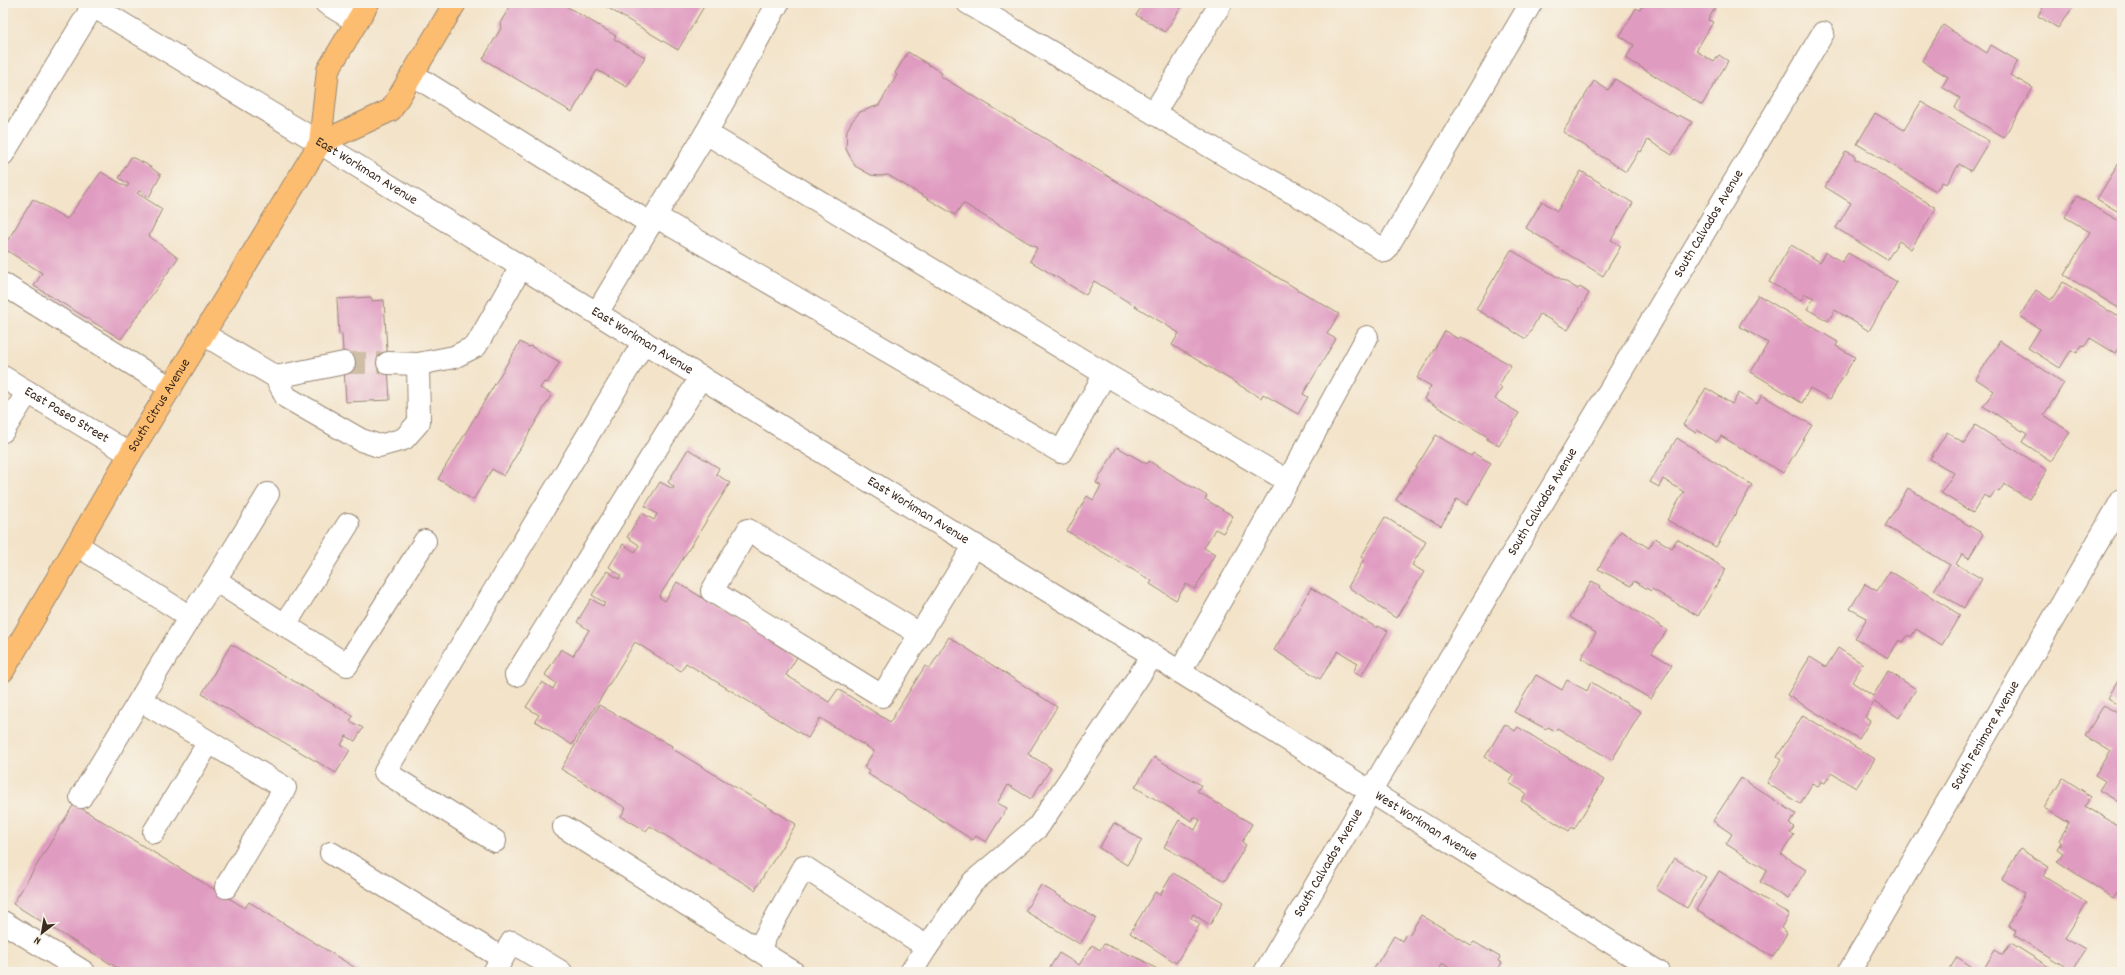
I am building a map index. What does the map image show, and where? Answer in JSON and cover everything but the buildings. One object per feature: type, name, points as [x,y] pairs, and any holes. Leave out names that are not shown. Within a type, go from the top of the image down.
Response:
[{"type":"main road","points":[[320,142],[328,70],[368,3]]},
{"type":"main road","points":[[320,142],[391,110],[455,3]]},
{"type":"main road","name":"South Citrus Avenue","points":[[3,671],[130,454],[320,142]]},
{"type":"street","points":[[326,3],[357,22]]},
{"type":"street","points":[[597,313],[706,133],[778,3]]},
{"type":"street","points":[[968,3],[1154,113],[1308,201],[1385,251],[1530,3]]},
{"type":"street","points":[[1154,113],[1221,3]]},
{"type":"street","points":[[3,154],[94,5]]},
{"type":"street","name":"East Workman Avenue","points":[[94,5],[320,142],[1188,677]]},
{"type":"street","name":"South Calvados Avenue","points":[[1265,972],[1371,791],[1823,33]]},
{"type":"street","points":[[412,74],[653,220],[1060,452],[1105,374]]},
{"type":"street","points":[[706,133],[1105,374],[1288,481]]},
{"type":"street","points":[[388,363],[418,364],[454,357],[476,346],[521,266]]},
{"type":"street","points":[[3,284],[171,388]]},
{"type":"street","points":[[203,334],[276,377],[286,397],[361,440],[379,446],[404,439],[419,422],[418,364]]},
{"type":"street","points":[[1188,677],[1288,481],[1367,337]]},
{"type":"street","points":[[495,841],[384,772],[644,342]]},
{"type":"street","points":[[276,377],[344,363]]},
{"type":"street","name":"East Paseo Street","points":[[3,377],[130,454]]},
{"type":"street","points":[[516,675],[701,377]]},
{"type":"street","points":[[3,431],[28,392]]},
{"type":"street","points":[[82,797],[190,617],[215,580],[268,494]]},
{"type":"street","name":"South Fenimore Avenue","points":[[1849,972],[2122,500]]},
{"type":"street","points":[[285,625],[348,524]]},
{"type":"street","points":[[920,634],[748,530],[712,591],[882,696],[975,545]]},
{"type":"street","points":[[215,580],[347,665],[425,541]]},
{"type":"street","points":[[77,545],[190,617]]},
{"type":"street","points":[[911,972],[973,882],[1038,827],[1153,655]]},
{"type":"street","name":"West Workman Avenue","points":[[1188,677],[1658,972]]},
{"type":"street","points":[[140,700],[286,788],[226,886]]},
{"type":"street","points":[[154,832],[209,742]]},
{"type":"street","points":[[564,827],[793,972]]},
{"type":"street","points":[[331,853],[498,965],[512,942],[562,972]]},
{"type":"street","points":[[758,950],[804,867],[927,947]]},
{"type":"street","points":[[3,922],[84,972]]},
{"type":"tunnel","points":[[344,363],[388,363]]}]
